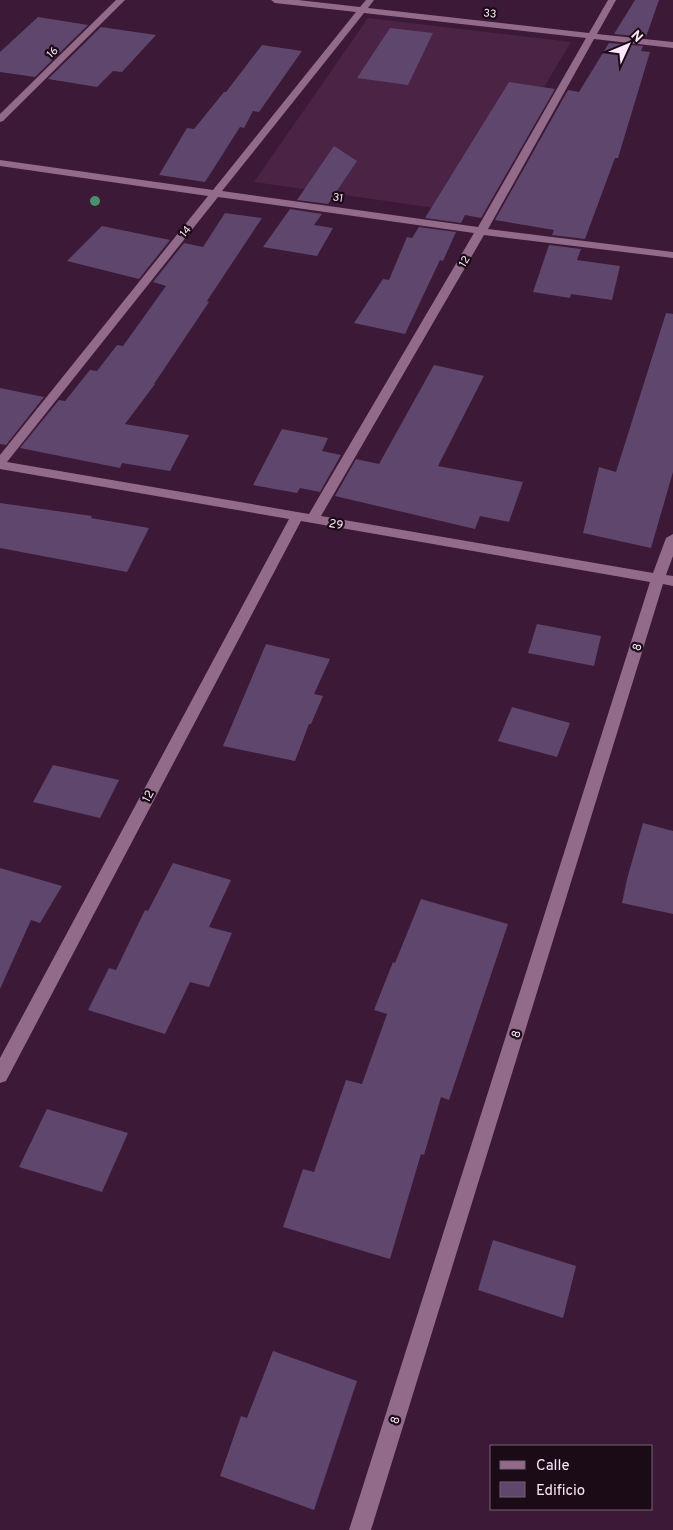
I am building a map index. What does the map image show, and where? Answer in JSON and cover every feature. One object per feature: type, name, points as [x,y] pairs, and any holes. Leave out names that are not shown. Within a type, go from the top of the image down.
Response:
[{"type":"street","name":"16","points":[[0,119],[121,0]]},
{"type":"street","name":"33","points":[[275,0],[673,44]]},
{"type":"street","name":"14","points":[[0,464],[370,0]]},
{"type":"street","name":"12","points":[[312,520],[481,231],[612,0]]},
{"type":"street","name":"31","points":[[0,163],[216,192],[481,231],[673,255]]},
{"type":"street","name":"29","points":[[0,464],[312,520],[666,580]]},
{"type":"street","name":"12","points":[[0,1075],[296,517]]},
{"type":"street","name":"8","points":[[360,1530],[666,580],[673,538]]},
{"type":"shaded area","points":[[368,18],[571,42],[469,213],[254,182]]},
{"type":"building","points":[[635,0],[659,0],[646,37],[614,34]]},
{"type":"building","points":[[38,17],[88,25],[35,77],[0,72],[0,52]]},
{"type":"building","points":[[101,27],[156,35],[122,72],[113,71],[97,87],[48,79]]},
{"type":"building","points":[[390,28],[433,33],[408,85],[357,78]]},
{"type":"building","points":[[609,43],[643,46],[641,51],[650,52],[618,158],[615,158],[585,239],[552,235],[554,230],[495,220],[568,90],[579,92]]},
{"type":"building","points":[[262,45],[302,51],[259,112],[253,111],[244,128],[240,127],[205,182],[159,175],[187,128],[194,129],[224,92],[226,92]]},
{"type":"building","points":[[509,82],[555,89],[481,218],[465,215],[461,223],[425,218]]},
{"type":"building","points":[[334,146],[357,161],[328,204],[297,200]]},
{"type":"building","points":[[290,209],[322,214],[314,225],[333,228],[317,256],[263,247]]},
{"type":"building","points":[[225,213],[262,218],[155,384],[125,424],[189,435],[170,471],[122,463],[120,468],[20,448],[59,400],[65,401],[90,370],[97,371],[117,345],[123,346],[166,286],[153,282],[184,243],[203,247]]},
{"type":"building","points":[[102,226],[170,240],[139,279],[67,261]]},
{"type":"building","points":[[419,227],[456,232],[443,261],[440,260],[405,334],[354,323],[383,279],[389,280],[407,237],[412,238]]},
{"type":"building","points":[[549,245],[581,249],[577,260],[620,266],[612,300],[571,294],[570,298],[533,292]]},
{"type":"building","points":[[666,313],[673,314],[673,472],[651,548],[583,533],[599,467],[616,472]]},
{"type":"building","points":[[434,365],[484,376],[438,466],[523,482],[509,522],[480,516],[475,529],[335,496],[356,459],[379,464]]},
{"type":"building","points":[[0,388],[44,397],[6,445],[0,444]]},
{"type":"building","points":[[282,429],[328,438],[322,451],[341,455],[320,492],[300,488],[297,493],[253,485]]},
{"type":"building","points":[[0,503],[92,516],[91,518],[149,528],[127,572],[0,548]]},
{"type":"building","points":[[537,624],[601,636],[594,666],[528,653]]},
{"type":"building","points":[[266,644],[330,659],[314,694],[323,696],[311,724],[309,724],[295,761],[223,746]]},
{"type":"building","points":[[512,707],[570,723],[557,757],[498,741]]},
{"type":"building","points":[[53,765],[119,780],[100,818],[33,802]]},
{"type":"building","points":[[643,823],[673,831],[673,914],[622,903]]},
{"type":"building","points":[[173,863],[231,880],[209,927],[232,933],[209,987],[190,982],[165,1034],[88,1010],[109,968],[116,970],[145,910],[148,911]]},
{"type":"building","points":[[0,868],[62,886],[40,923],[31,920],[0,989]]},
{"type":"building","points":[[421,899],[508,924],[449,1100],[441,1097],[424,1155],[421,1154],[390,1259],[283,1227],[303,1169],[314,1172],[346,1080],[362,1084],[387,1014],[374,1010]]},
{"type":"building","points":[[47,1109],[128,1133],[102,1192],[19,1167]]},
{"type":"building","points":[[493,1240],[576,1266],[563,1318],[478,1290]]},
{"type":"building","points":[[273,1351],[357,1381],[314,1510],[220,1476],[241,1416],[247,1418]]}]
